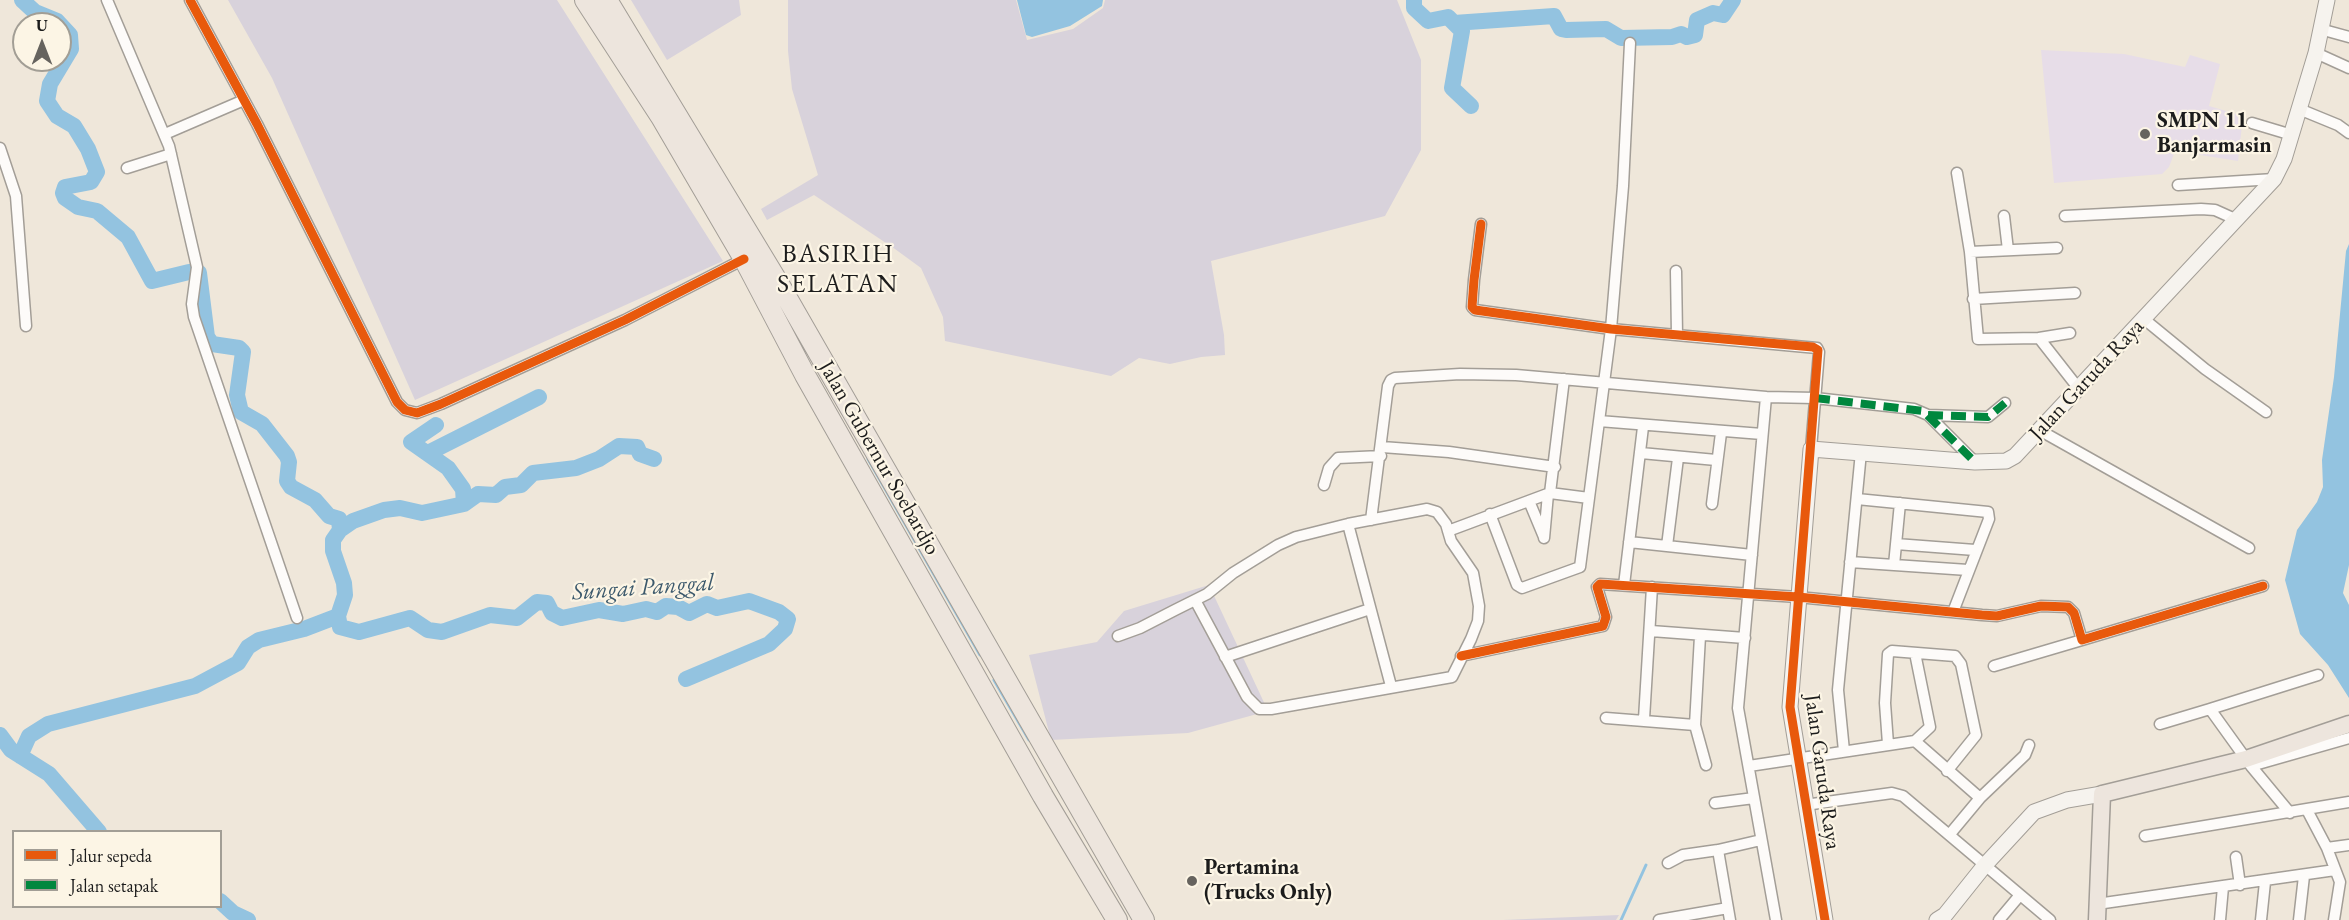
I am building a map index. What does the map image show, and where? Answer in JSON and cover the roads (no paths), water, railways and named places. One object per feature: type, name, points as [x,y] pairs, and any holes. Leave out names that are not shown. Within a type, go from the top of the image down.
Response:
[{"type":"highway","name":"Jalan Gubernur Soebardjo","points":[[585,0],[661,117],[744,259],[805,375],[973,673],[1043,796],[1118,920]]},
{"type":"highway","name":"Jalan Gubernur Soebardjo","points":[[607,0],[779,284],[1144,920]]},
{"type":"highway","points":[[973,673],[994,660]]},
{"type":"main road","points":[[2097,912],[2102,794],[2249,762],[2328,730],[2349,724]]},
{"type":"street","points":[[107,0],[171,154],[197,267],[192,304],[194,317],[297,618]]},
{"type":"street","points":[[190,0],[244,100],[397,402],[410,412],[425,411],[625,320],[744,259]]},
{"type":"street","name":"Jalan Garuda Raya","points":[[1825,920],[1791,707],[1811,449],[1975,462],[2006,461],[2041,431],[2274,179],[2282,166],[2316,53],[2326,0]]},
{"type":"street","points":[[2320,29],[2349,37]]},
{"type":"street","points":[[1490,514],[1517,585],[1522,588],[1580,567],[1611,329],[1623,186],[1630,42]]},
{"type":"street","points":[[2316,53],[2349,68]]},
{"type":"street","points":[[165,135],[244,100]]},
{"type":"street","points":[[2299,109],[2338,125],[2349,133]]},
{"type":"street","points":[[2252,123],[2292,135]]},
{"type":"street","points":[[0,148],[4,173],[16,196],[26,326]]},
{"type":"street","points":[[127,168],[171,154]]},
{"type":"street","points":[[1957,173],[1970,252],[1978,339],[2039,338],[2070,333]]},
{"type":"street","points":[[2178,185],[2274,179]]},
{"type":"street","points":[[2065,216],[2201,209],[2215,210],[2235,219]]},
{"type":"street","points":[[2004,216],[2008,250]]},
{"type":"street","points":[[1481,224],[1472,307],[1475,310],[1611,329],[1817,348],[1819,352],[1811,449]]},
{"type":"street","points":[[1970,252],[2057,248]]},
{"type":"street","points":[[1676,271],[1677,335]]},
{"type":"street","points":[[1973,299],[2075,292]]},
{"type":"street","points":[[2144,319],[2205,369],[2266,412]]},
{"type":"street","points":[[2039,338],[2079,389]]},
{"type":"street","points":[[1371,520],[1382,452],[1388,386],[1392,379],[1479,374],[1564,379],[1766,397],[1815,398],[1914,409],[1928,415],[1988,417],[2005,403]]},
{"type":"street","points":[[1529,501],[1544,537],[1549,493],[1555,467],[1564,379]]},
{"type":"street","points":[[1766,397],[1738,708],[1776,920]]},
{"type":"street","points":[[1928,415],[1975,462]]},
{"type":"street","points":[[1599,422],[1721,433],[1762,434]]},
{"type":"street","points":[[1624,585],[1643,427]]},
{"type":"street","points":[[2041,431],[2249,548]]},
{"type":"street","points":[[1713,504],[1716,460],[1721,433]]},
{"type":"street","points":[[1324,485],[1329,468],[1338,458],[1382,452],[1449,452],[1555,467]]},
{"type":"street","points":[[1844,751],[1837,703],[1861,452]]},
{"type":"street","points":[[1641,453],[1716,460]]},
{"type":"street","points":[[1667,546],[1678,458]]},
{"type":"street","points":[[1448,531],[1549,493],[1589,498]]},
{"type":"street","points":[[1857,499],[1986,511],[1989,519],[1975,550],[1953,612]]},
{"type":"street","points":[[1894,565],[1900,503]]},
{"type":"street","points":[[1118,636],[1140,628],[1195,600],[1278,544],[1348,524],[1433,510],[1442,516],[1451,541],[1473,573],[1478,592],[1478,621],[1455,673],[1446,680],[1391,686],[1271,710],[1259,709],[1247,697],[1195,600]]},
{"type":"street","points":[[1348,524],[1391,686]]},
{"type":"street","points":[[1629,542],[1752,555]]},
{"type":"street","points":[[1896,544],[1975,550]]},
{"type":"street","points":[[1850,562],[1968,570]]},
{"type":"street","points":[[1461,656],[1603,626],[1606,618],[1597,585],[1798,597],[1997,616],[2042,606],[2068,607],[2074,613],[2082,640]]},
{"type":"street","points":[[1994,666],[2263,586]]},
{"type":"street","points":[[1644,719],[1652,587]]},
{"type":"street","points":[[1225,657],[1370,609]]},
{"type":"street","points":[[1651,631],[1745,638]]},
{"type":"street","points":[[1700,636],[1695,725],[1706,765]]},
{"type":"street","points":[[1888,744],[1885,703],[1887,658],[1892,651],[1952,655],[1961,664],[1976,735],[1947,771]]},
{"type":"street","points":[[1749,766],[1915,741],[1930,727],[1915,653]]},
{"type":"street","points":[[2160,724],[2318,675]]},
{"type":"street","points":[[2210,710],[2290,813]]},
{"type":"street","points":[[1606,718],[1644,719],[1695,725]]},
{"type":"street","points":[[2249,762],[2349,738]]},
{"type":"street","points":[[1915,741],[1980,798]]},
{"type":"street","points":[[1950,834],[1980,798],[2022,757],[2029,745]]},
{"type":"street","points":[[1938,920],[1945,915],[1984,865],[2027,818],[2040,808],[2102,794]]},
{"type":"street","points":[[1805,805],[1898,795],[1950,834],[2050,920]]},
{"type":"street","points":[[1714,803],[1754,798]]},
{"type":"street","points":[[2145,836],[2349,802]]},
{"type":"street","points":[[2307,810],[2327,848],[2335,870],[2344,882],[2334,920]]},
{"type":"street","points":[[1668,863],[1683,855],[1761,840]]},
{"type":"street","points":[[2327,848],[2349,845]]},
{"type":"street","points":[[1718,850],[1730,920]]},
{"type":"street","points":[[2236,857],[2240,885]]},
{"type":"street","points":[[2097,912],[2223,886],[2265,882],[2335,870]]},
{"type":"street","points":[[2299,920],[2304,876]]},
{"type":"street","points":[[2261,920],[2265,882]]},
{"type":"street","points":[[2220,920],[2223,886]]},
{"type":"street","points":[[2000,920],[2020,895]]},
{"type":"street","points":[[1662,920],[1728,908]]},
{"type":"water","points":[[1017,0],[1103,0],[1102,6],[1070,26],[1032,37],[1026,35]]},
{"type":"water","points":[[2349,244],[2349,565],[2343,593],[2349,605],[2349,698],[2328,665],[2300,634],[2285,580],[2297,530],[2317,502],[2323,487],[2322,460],[2334,377],[2346,251]]},
{"type":"waterway","name":"Sungai Panggal","points":[[22,0],[35,12],[57,21],[70,35],[71,49],[50,84],[47,101],[57,116],[74,126],[88,149],[97,172],[91,182],[65,187],[63,193],[65,198],[78,207],[97,211],[128,237],[152,281],[189,272],[199,273],[207,337],[212,344],[239,348],[243,352],[237,395],[241,412],[262,424],[287,456],[289,462],[287,481],[291,487],[315,500],[329,516],[339,519],[340,530],[333,540],[333,551],[344,583],[345,595],[338,616],[340,627],[359,632],[410,618],[428,630],[442,632],[490,615],[517,618],[537,602],[547,603],[552,613],[562,618],[599,610],[623,614],[646,609],[657,612],[666,606],[678,607],[689,613],[707,604],[717,608],[749,601],[779,612],[788,619],[785,629],[769,644],[686,679]]},
{"type":"waterway","points":[[1414,0],[1414,8],[1428,21],[1448,17],[1462,31],[1452,88],[1471,106]]},
{"type":"waterway","points":[[1454,23],[1554,16],[1561,29],[1566,30],[1606,29],[1621,38],[1672,37],[1681,34],[1687,37],[1695,35],[1697,20],[1713,13],[1723,15],[1733,0]]},
{"type":"waterway","points":[[428,453],[539,397]]},
{"type":"waterway","points":[[436,425],[411,442],[448,468],[463,489],[464,504]]},
{"type":"waterway","points":[[340,530],[353,521],[384,510],[400,508],[422,513],[464,504],[478,494],[496,495],[505,487],[521,485],[533,473],[576,468],[599,459],[619,446],[637,447],[640,454],[654,459]]},
{"type":"waterway","points":[[868,459],[980,655]]},
{"type":"waterway","points":[[20,756],[29,736],[48,724],[195,686],[238,663],[248,647],[259,640],[304,629],[338,616]]},
{"type":"waterway","points":[[994,680],[1029,740]]},
{"type":"waterway","points":[[0,735],[11,750],[49,774],[97,830]]},
{"type":"waterway","points":[[1621,920],[1646,865]]},
{"type":"waterway","points":[[222,903],[233,913],[248,920]]},
{"type":"place","name":"SMPN 11 Banjarmasin","points":[[2145,134]]},
{"type":"place","name":"Pertamina (Trucks Only)","points":[[1192,881]]},
{"type":"district","name":"BASIRIH SELATAN","points":[[838,270]]}]
